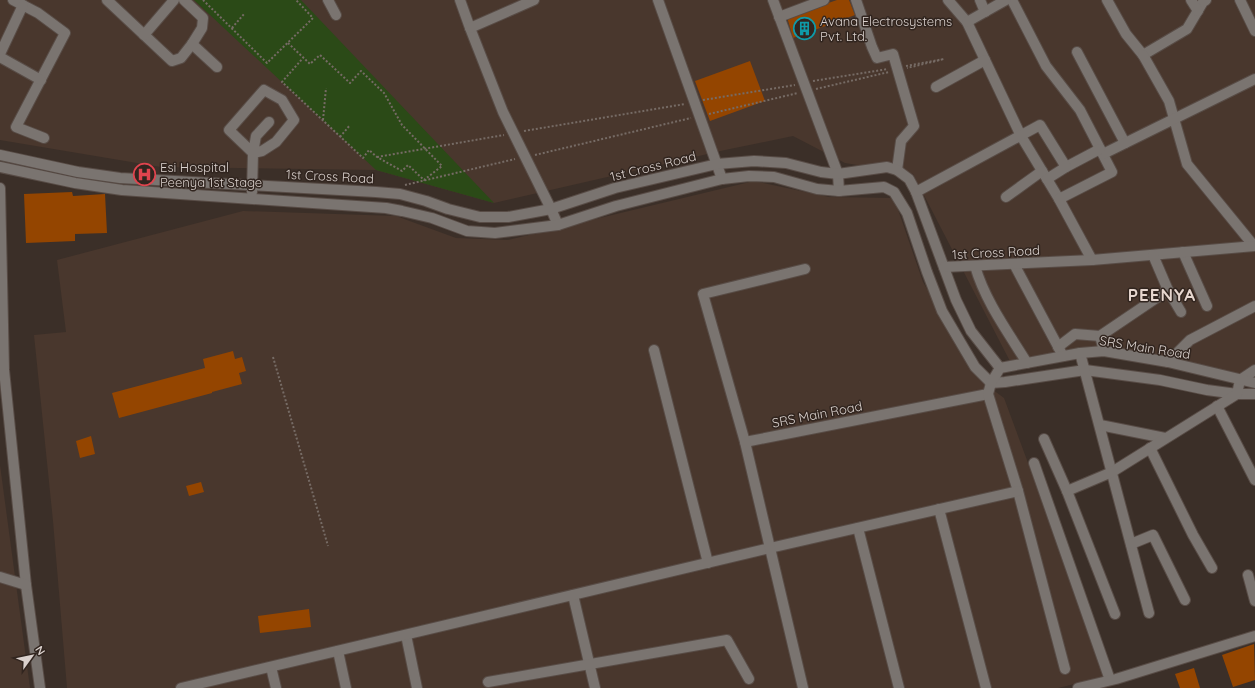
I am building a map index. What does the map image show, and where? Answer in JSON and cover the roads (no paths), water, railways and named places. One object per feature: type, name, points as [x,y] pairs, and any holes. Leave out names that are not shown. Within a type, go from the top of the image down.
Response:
[{"type":"street","points":[[13,0],[38,13],[65,33],[16,127],[44,138]]},
{"type":"street","points":[[144,35],[174,0]]},
{"type":"street","points":[[110,1],[172,61],[181,58],[202,28],[203,18],[184,0]]},
{"type":"street","points":[[328,0],[336,15]]},
{"type":"street","points":[[460,0],[503,112],[558,225]]},
{"type":"street","points":[[470,28],[534,0]]},
{"type":"street","points":[[658,0],[722,179]]},
{"type":"street","points":[[773,0],[838,174],[839,191]]},
{"type":"street","points":[[780,17],[824,0]]},
{"type":"street","points":[[856,0],[877,58],[893,54],[914,126],[901,141],[898,170]]},
{"type":"street","points":[[948,0],[967,22],[1021,136],[1059,199],[1092,260]]},
{"type":"street","points":[[980,0],[985,12]]},
{"type":"street","points":[[967,22],[1006,0]]},
{"type":"street","points":[[1012,0],[1046,66],[1080,110],[1112,172],[1059,199]]},
{"type":"street","points":[[1107,0],[1126,34],[1143,55],[1169,101],[1187,164],[1254,246]]},
{"type":"street","points":[[1191,0],[1198,11]]},
{"type":"street","points":[[1143,55],[1187,29],[1206,0]]},
{"type":"street","points":[[1240,0],[1255,31]]},
{"type":"street","points":[[0,54],[23,5]]},
{"type":"street","points":[[192,44],[217,67]]},
{"type":"street","points":[[1077,52],[1125,143]]},
{"type":"street","points":[[0,57],[41,80]]},
{"type":"street","points":[[936,87],[985,60]]},
{"type":"street","points":[[1006,197],[1044,175],[1125,143],[1255,79]]},
{"type":"street","points":[[264,90],[282,100],[294,120],[276,142],[262,151],[253,154],[229,130],[264,90]]},
{"type":"street","points":[[251,199],[253,154],[256,136],[269,122]]},
{"type":"street","points":[[916,192],[1040,125],[1066,167]]},
{"type":"street","name":"1st Cross Road","points":[[0,155],[78,172],[120,178],[400,194],[480,217],[508,217],[551,209],[615,188],[717,164],[754,160],[786,163],[821,172],[838,174],[887,167],[898,170],[909,179],[916,192],[944,267],[1092,260],[1254,246]]},
{"type":"street","points":[[0,167],[75,183],[122,190],[386,208],[432,218],[466,231],[495,233],[558,225],[616,206],[722,179],[749,176],[774,178],[817,189],[839,191],[884,187],[894,192],[907,213],[942,312],[975,367],[991,383],[1085,370],[1160,380],[1207,390],[1237,394],[1255,394]]},
{"type":"street","points":[[0,188],[2,370],[26,585],[40,688]]},
{"type":"street","points":[[1183,252],[1207,306]]},
{"type":"street","points":[[1153,255],[1168,290],[1181,312]]},
{"type":"street","points":[[1014,264],[1061,351],[1075,334],[1100,336],[1168,290]]},
{"type":"street","points":[[975,266],[980,281],[1026,363]]},
{"type":"street","points":[[944,267],[956,300],[971,331],[1000,368],[991,383],[988,394],[1018,491],[1065,669]]},
{"type":"street","points":[[803,688],[745,442],[703,294],[805,269]]},
{"type":"street","points":[[1168,362],[1190,340],[1255,306]]},
{"type":"street","points":[[1100,336],[1104,351]]},
{"type":"street","points":[[654,350],[708,563]]},
{"type":"street","name":"SRS Main Road","points":[[1000,368],[1026,363],[1061,351],[1104,351],[1168,362],[1255,383]]},
{"type":"street","points":[[1080,352],[1149,613]]},
{"type":"street","points":[[1067,491],[1112,472],[1237,394],[1240,380],[1255,370]]},
{"type":"street","name":"SRS Main Road","points":[[745,442],[988,394]]},
{"type":"street","points":[[1217,406],[1255,480]]},
{"type":"street","points":[[1100,425],[1165,438]]},
{"type":"street","points":[[1044,439],[1067,491],[1115,614]]},
{"type":"street","points":[[1150,448],[1193,535],[1212,568]]},
{"type":"street","points":[[1034,463],[1114,683]]},
{"type":"street","points":[[181,688],[770,548],[1018,491]]},
{"type":"street","points":[[939,509],[986,688]]},
{"type":"street","points":[[858,528],[900,688]]},
{"type":"street","points":[[1131,544],[1153,535],[1185,600]]},
{"type":"street","points":[[1248,575],[1255,601]]},
{"type":"street","points":[[0,577],[26,585]]},
{"type":"street","points":[[573,595],[595,688]]},
{"type":"street","points":[[406,635],[417,688]]},
{"type":"street","points":[[1078,688],[1114,683],[1255,636]]},
{"type":"street","points":[[488,682],[727,640],[748,679]]},
{"type":"street","points":[[338,651],[346,688]]},
{"type":"street","points":[[271,667],[276,688]]},
{"type":"place","name":"Avana Electrosystems Pvt. Ltd.","points":[[805,28]]},
{"type":"place","name":"Esi Hospital Peenya 1st Stage","points":[[145,174]]},
{"type":"district","name":"PEENYA","points":[[1162,295]]}]
